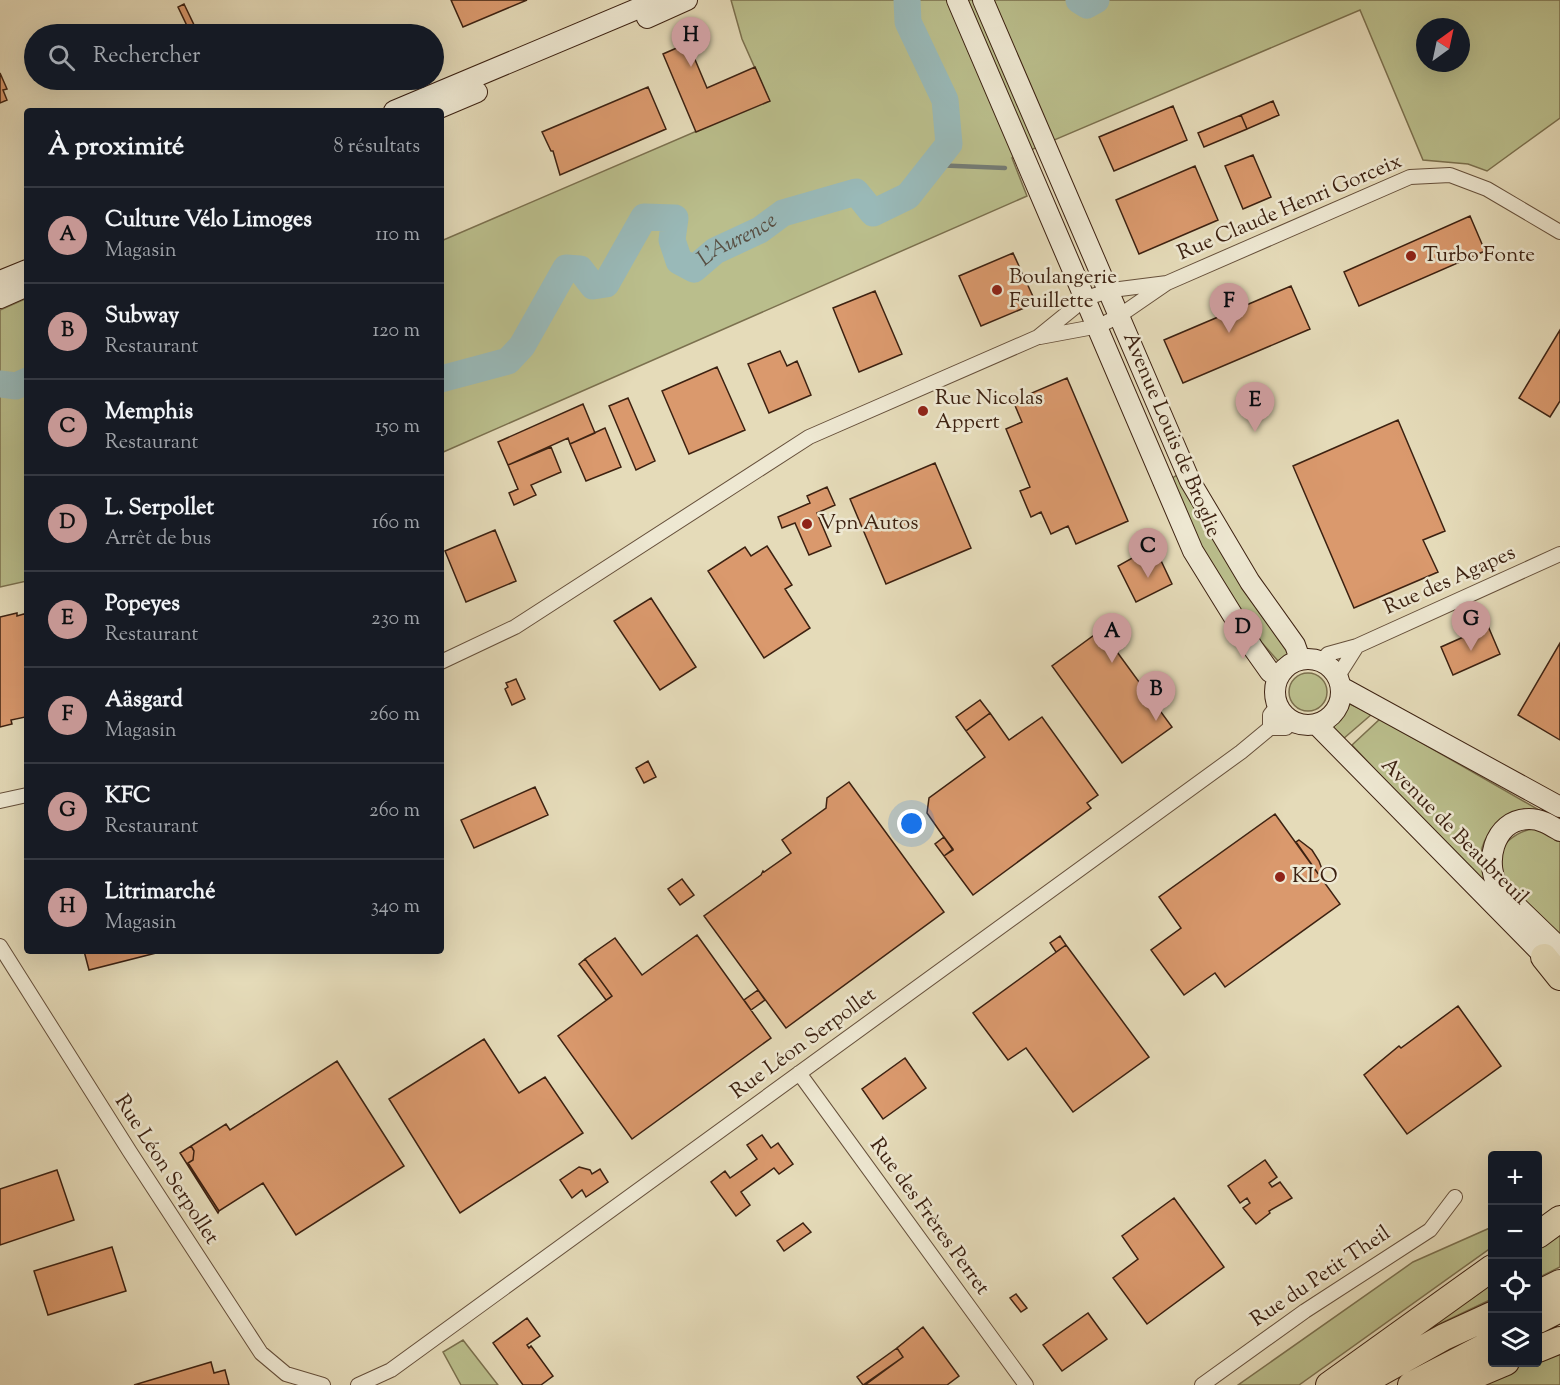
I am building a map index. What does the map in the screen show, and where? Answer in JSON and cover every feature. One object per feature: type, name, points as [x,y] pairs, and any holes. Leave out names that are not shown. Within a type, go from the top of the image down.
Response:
[{"type":"highway","points":[[1542,1232],[1560,1219]]},
{"type":"highway","points":[[1329,1385],[1488,1271]]},
{"type":"highway","points":[[1542,1292],[1560,1283]]},
{"type":"highway","points":[[1542,1318],[1560,1309]]},
{"type":"highway","points":[[1358,1385],[1444,1337],[1488,1317]]},
{"type":"highway","points":[[1542,1347],[1560,1340]]},
{"type":"highway","points":[[1411,1385],[1488,1344]]},
{"type":"highway","points":[[1452,1385],[1494,1367]]},
{"type":"main road","points":[[444,90],[658,0]]},
{"type":"main road","points":[[439,108],[687,0]]},
{"type":"main road","name":"Avenue Louis de Broglie","points":[[957,0],[1099,326],[1193,551],[1253,648],[1270,672],[1278,676]]},
{"type":"main road","name":"Avenue Louis de Broglie","points":[[983,0],[1108,291],[1208,514],[1250,582],[1295,645],[1300,659]]},
{"type":"main road","points":[[401,108],[444,90]]},
{"type":"main road","points":[[0,281],[24,271]]},
{"type":"main road","points":[[0,298],[24,287]]},
{"type":"main road","points":[[1339,682],[1340,702],[1335,712],[1317,725],[1298,724],[1277,706],[1274,687],[1278,676],[1289,664],[1300,659],[1321,661],[1339,682],[1560,807]]},
{"type":"main road","name":"Avenue de Beaubreuil","points":[[1317,725],[1556,963]]},
{"type":"main road","points":[[1499,774],[1560,813]]},
{"type":"main road","points":[[1556,963],[1493,880],[1490,868],[1491,856],[1498,838],[1512,823],[1530,819],[1542,821],[1560,831]]},
{"type":"street","name":"Rue Claude Henri Gorceix","points":[[1167,283],[1410,177],[1450,175],[1487,189],[1560,232]]},
{"type":"street","points":[[1038,337],[1086,298],[1108,291],[1167,283]]},
{"type":"street","points":[[444,661],[515,627],[809,437],[1038,337],[1099,326],[1119,316],[1167,283]]},
{"type":"street","name":"Rue des Agapes","points":[[1321,661],[1328,654],[1357,646],[1560,555]]},
{"type":"street","points":[[1339,682],[1357,646]]},
{"type":"street","points":[[1270,728],[1270,715],[1277,706]]},
{"type":"street","name":"Rue Léon Serpollet","points":[[358,1385],[391,1370],[1240,753],[1270,728],[1286,729],[1292,721]]},
{"type":"street","points":[[0,801],[24,796]]},
{"type":"street","name":"Rue Léon Serpollet","points":[[0,946],[129,1152],[261,1353],[286,1374],[323,1385]]},
{"type":"street","name":"Rue des Frères Perret","points":[[799,1073],[1026,1385]]},
{"type":"street","name":"Rue du Petit Theil","points":[[1202,1385],[1305,1311],[1430,1230],[1455,1197]]},
{"type":"green space","points":[[731,0],[1560,0],[1560,118],[1487,171],[1468,164],[1423,160],[1360,10],[1012,158],[1027,196],[444,452],[444,240],[769,100],[742,39]]},
{"type":"green space","points":[[24,299],[24,582],[0,587],[0,310]]},
{"type":"green space","points":[[1177,475],[1292,651],[1278,661],[1248,627],[1203,558],[1171,479]]},
{"type":"green space","points":[[1308,673],[1322,678],[1327,692],[1322,706],[1308,711],[1294,706],[1289,692],[1294,678]]},
{"type":"green space","points":[[1350,704],[1372,714],[1343,739],[1331,728],[1341,720]]},
{"type":"green space","points":[[1380,719],[1560,822],[1524,809],[1493,828],[1483,846],[1481,857],[1482,869],[1487,882],[1483,886],[1352,745]]},
{"type":"green space","points":[[1526,830],[1545,830],[1560,837],[1560,937],[1515,892],[1505,879],[1500,865],[1500,853],[1508,841]]},
{"type":"green space","points":[[1560,1222],[1560,1267],[1542,1276],[1542,1259],[1542,1236]]},
{"type":"green space","points":[[1488,1229],[1488,1250],[1299,1385],[1238,1385],[1413,1262]]},
{"type":"green space","points":[[1488,1275],[1488,1301],[1408,1339]]},
{"type":"green space","points":[[463,1340],[498,1385],[461,1385],[443,1352]]},
{"type":"green space","points":[[1560,1350],[1560,1385],[1472,1385],[1518,1367],[1542,1367],[1542,1357]]},
{"type":"building","points":[[451,0],[527,0],[463,27]]},
{"type":"building","points":[[184,4],[194,24],[186,24],[178,7]]},
{"type":"building","points":[[688,43],[707,88],[755,67],[770,101],[696,132],[663,54]]},
{"type":"building","points":[[0,73],[7,89],[3,90],[7,100],[0,103]]},
{"type":"building","points":[[648,87],[666,129],[560,175],[553,151],[542,132]]},
{"type":"building","points":[[1273,101],[1279,115],[1247,129],[1241,115]]},
{"type":"building","points":[[1173,106],[1187,140],[1114,171],[1099,137]]},
{"type":"building","points":[[1241,115],[1247,129],[1204,147],[1198,133]]},
{"type":"building","points":[[1253,155],[1271,197],[1243,209],[1225,166]]},
{"type":"building","points":[[1195,166],[1218,220],[1139,254],[1116,200]]},
{"type":"building","points":[[1470,216],[1485,251],[1359,306],[1344,272]]},
{"type":"building","name":"Boulangerie Feuillette","points":[[1013,253],[1036,303],[981,326],[959,276]]},
{"type":"building","points":[[1291,286],[1310,329],[1183,383],[1164,340]]},
{"type":"building","points":[[875,291],[902,354],[859,372],[833,308]]},
{"type":"building","points":[[1560,330],[1560,401],[1550,417],[1519,398]]},
{"type":"building","points":[[780,351],[787,366],[797,361],[811,395],[769,413],[748,364]]},
{"type":"building","points":[[717,367],[745,430],[689,454],[662,391]]},
{"type":"building","points":[[1067,378],[1128,521],[1076,544],[1068,526],[1051,534],[1041,512],[1031,517],[1020,491],[1030,487],[1006,429],[1022,422],[1013,401]]},
{"type":"building","points":[[628,398],[655,461],[636,470],[609,406]]},
{"type":"building","points":[[583,404],[595,433],[570,444],[568,438],[508,465],[498,442]]},
{"type":"building","points":[[1398,420],[1445,531],[1423,540],[1438,572],[1354,608],[1293,466]]},
{"type":"building","points":[[605,428],[621,467],[586,481],[570,444]]},
{"type":"building","points":[[551,447],[561,472],[531,485],[536,495],[514,505],[509,493],[518,489],[508,465]]},
{"type":"building","points":[[935,463],[971,548],[886,584],[850,499]]},
{"type":"building","points":[[827,487],[835,505],[817,513],[831,546],[809,555],[795,523],[782,528],[778,517],[810,503],[807,496]]},
{"type":"building","points":[[495,530],[516,581],[466,602],[445,551]]},
{"type":"building","points":[[767,546],[792,585],[785,589],[810,628],[764,658],[708,571],[745,547],[751,556]]},
{"type":"building","points":[[1150,548],[1156,550],[1172,584],[1136,602],[1118,566]]},
{"type":"building","points":[[651,598],[696,667],[660,690],[614,621]]},
{"type":"building","points":[[24,614],[24,717],[11,720],[12,724],[0,727],[0,617]]},
{"type":"building","points":[[1488,626],[1500,654],[1453,675],[1441,647]]},
{"type":"building","points":[[1101,630],[1172,727],[1122,763],[1052,666]]},
{"type":"building","points":[[1560,643],[1560,740],[1518,715]]},
{"type":"building","points":[[516,679],[525,699],[512,705],[505,689],[508,687],[506,683]]},
{"type":"building","points":[[980,700],[990,713],[966,731],[956,717]]},
{"type":"building","points":[[990,713],[1009,740],[1042,717],[1098,795],[1087,803],[1091,808],[973,895],[944,856],[953,850],[927,813],[929,798],[985,757],[966,731]]},
{"type":"building","points":[[648,761],[656,777],[644,783],[636,768]]},
{"type":"building","points":[[849,782],[944,912],[786,1028],[704,916],[761,875],[763,871],[791,853],[782,840],[826,808],[827,798]]},
{"type":"building","points":[[535,787],[548,815],[474,848],[461,820]]},
{"type":"building","points":[[1275,814],[1340,904],[1225,987],[1215,973],[1184,995],[1151,950],[1181,928],[1159,897]]},
{"type":"building","points":[[944,837],[953,849],[944,856],[935,844]]},
{"type":"building","points":[[1299,840],[1312,850],[1319,861],[1323,872],[1319,875],[1296,842]]},
{"type":"building","points":[[682,879],[694,895],[680,905],[668,889]]},
{"type":"building","points":[[697,935],[771,1038],[632,1139],[558,1036],[612,996],[585,959],[615,938],[642,975]]},
{"type":"building","points":[[1060,936],[1066,945],[1056,952],[1050,943]]},
{"type":"building","points":[[1066,945],[1149,1057],[1073,1112],[1026,1048],[1008,1060],[973,1013]]},
{"type":"building","points":[[85,954],[152,954],[89,970]]},
{"type":"building","points":[[585,959],[612,996],[606,1000],[579,964]]},
{"type":"building","points":[[758,990],[765,1000],[751,1010],[744,1000]]},
{"type":"building","points":[[1458,1006],[1501,1066],[1407,1134],[1364,1075],[1399,1046],[1401,1048]]},
{"type":"building","points":[[484,1039],[519,1093],[545,1077],[583,1133],[460,1213],[389,1099]]},
{"type":"building","points":[[905,1058],[926,1088],[883,1119],[862,1089]]},
{"type":"building","points":[[337,1061],[404,1166],[296,1235],[263,1183],[219,1211],[188,1163],[193,1160],[194,1151],[191,1146],[226,1124],[230,1130]]},
{"type":"building","points":[[762,1135],[771,1148],[778,1143],[793,1164],[779,1174],[774,1168],[741,1192],[750,1205],[736,1216],[711,1182],[725,1171],[730,1178],[757,1159],[747,1145]]},
{"type":"building","points":[[191,1146],[194,1151],[193,1160],[188,1163],[219,1211],[218,1213],[180,1153]]},
{"type":"building","points":[[1265,1160],[1277,1177],[1269,1183],[1272,1187],[1280,1182],[1292,1198],[1269,1211],[1270,1213],[1256,1224],[1243,1208],[1250,1203],[1247,1198],[1240,1203],[1228,1186]]},
{"type":"building","points":[[579,1167],[590,1170],[592,1174],[600,1169],[608,1182],[586,1197],[582,1190],[572,1198],[560,1180]]},
{"type":"building","points":[[57,1170],[74,1220],[0,1245],[0,1189]]},
{"type":"building","points":[[1174,1198],[1224,1267],[1147,1324],[1113,1278],[1138,1259],[1122,1236]]},
{"type":"building","points":[[803,1223],[811,1232],[784,1251],[777,1241]]},
{"type":"building","points":[[112,1247],[126,1291],[48,1315],[34,1271]]},
{"type":"building","points":[[1016,1294],[1027,1308],[1021,1312],[1010,1298]]},
{"type":"building","points":[[1088,1313],[1107,1339],[1062,1371],[1043,1345]]},
{"type":"building","points":[[527,1318],[540,1336],[527,1345],[529,1348],[531,1346],[553,1376],[541,1385],[523,1385],[493,1343]]},
{"type":"building","points":[[923,1327],[959,1376],[947,1385],[865,1385],[903,1357],[897,1348]]},
{"type":"building","points":[[897,1348],[903,1357],[863,1385],[857,1377]]},
{"type":"building","points":[[211,1362],[214,1373],[225,1370],[229,1385],[134,1385]]},
{"type":"waterway","name":"L'Aurence","points":[[444,378],[508,361],[522,346],[566,268],[580,269],[593,286],[606,284],[644,217],[675,218],[672,240],[679,261],[694,269],[715,251],[760,230],[783,213],[856,192],[873,213],[908,196],[949,144],[945,100],[908,22],[907,0]]},
{"type":"waterway","name":"L'Aurence","points":[[1079,0],[1087,5],[1096,0]]},
{"type":"waterway","points":[[932,165],[1005,168]]},
{"type":"waterway","name":"L'Aurence","points":[[0,384],[16,386],[24,382]]},
{"type":"place","name":"Litrimarché","points":[[691,67]]},
{"type":"place","name":"Turbo Fonte","points":[[1411,256]]},
{"type":"place","name":"Boulangerie Feuillette","points":[[997,290]]},
{"type":"place","name":"Aäsgard","points":[[1229,333]]},
{"type":"place","name":"Rue Nicolas Appert","points":[[923,411]]},
{"type":"place","name":"Popeyes","points":[[1255,432]]},
{"type":"place","name":"Vpn Autos","points":[[807,524]]},
{"type":"place","name":"Memphis","points":[[1148,578]]},
{"type":"place","name":"KFC","points":[[1471,651]]},
{"type":"place","name":"L. Serpollet","points":[[1243,659]]},
{"type":"place","name":"Culture Vélo Limoges","points":[[1112,663]]},
{"type":"place","name":"Subway","points":[[1156,721]]},
{"type":"place","name":"KLO","points":[[1280,877]]}]
